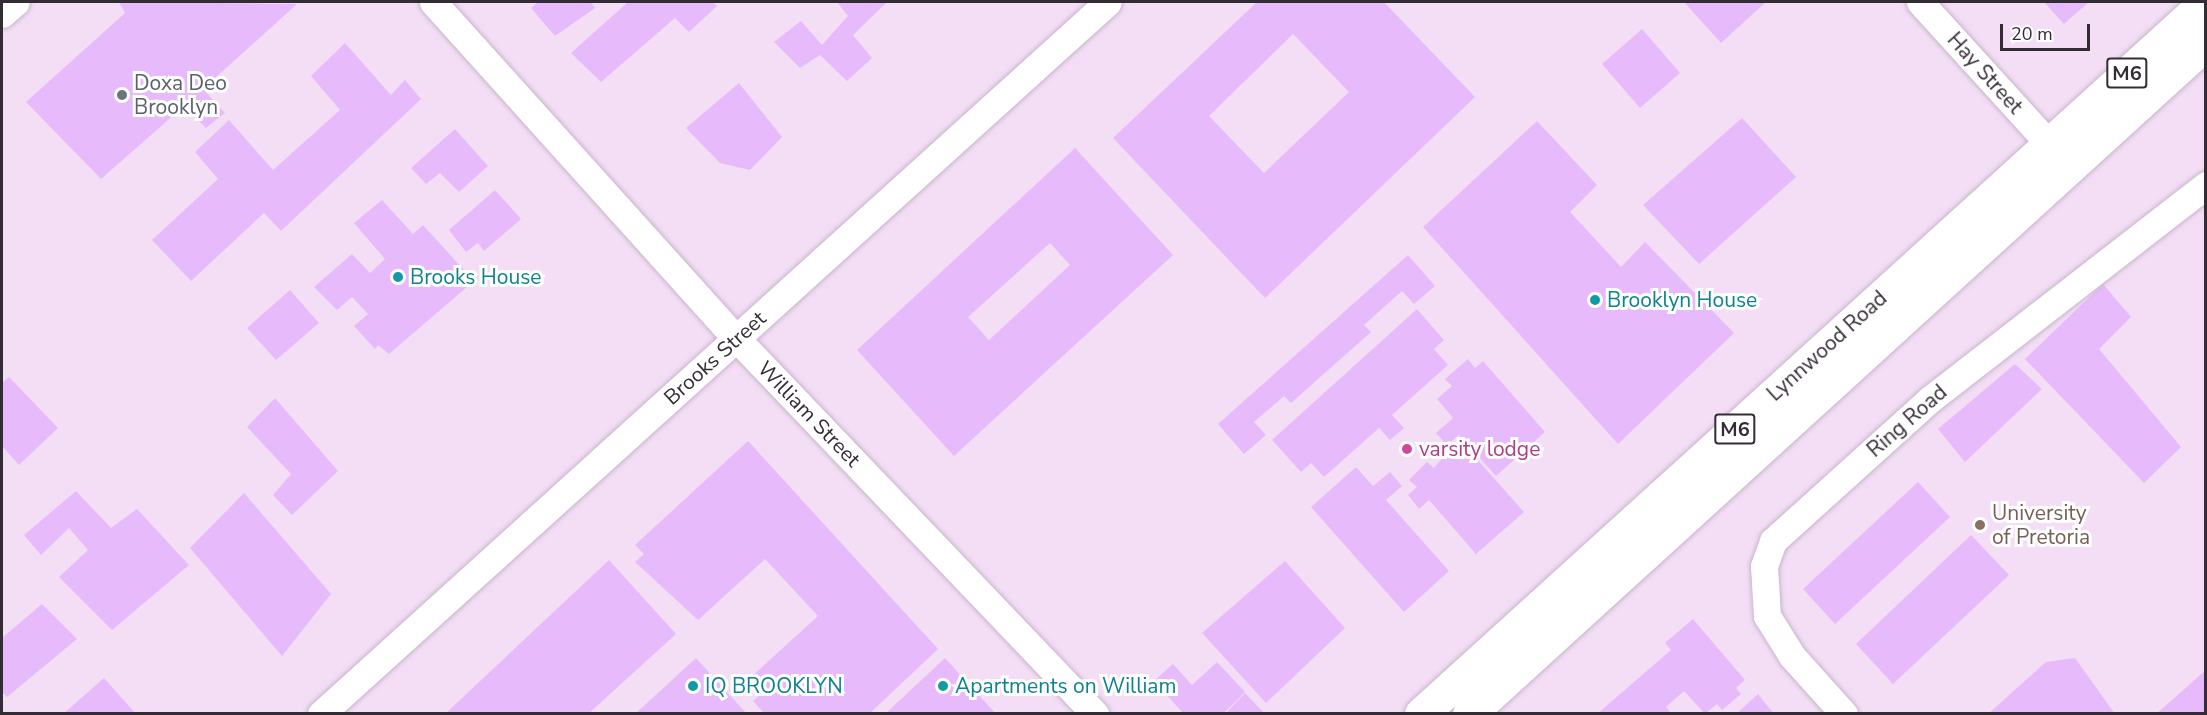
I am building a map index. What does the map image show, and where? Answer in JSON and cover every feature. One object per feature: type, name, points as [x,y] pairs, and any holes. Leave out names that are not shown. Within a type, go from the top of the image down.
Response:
[{"type":"main road","name":"Lynnwood Road","points":[[1421,714],[2205,2]]},
{"type":"main road","name":"Lynnwood Road","points":[[1469,714],[2205,43]]},
{"type":"street","points":[[2,14],[16,2]]},
{"type":"street","name":"William Street","points":[[433,2],[736,338],[1095,714]]},
{"type":"street","name":"Brooks Street","points":[[321,714],[1108,2]]},
{"type":"street","name":"Hay Street","points":[[1920,2],[2049,144]]},
{"type":"street","name":"Ring Road","points":[[1844,714],[1792,656],[1767,616],[1764,566],[1773,541],[1929,400],[2205,185]]},
{"type":"building","name":"Doxa Deo Brooklyn","points":[[119,2],[297,4],[203,89],[225,113],[206,128],[184,106],[101,179],[26,102],[125,13]]},
{"type":"building","points":[[538,2],[591,2],[595,8],[555,36],[531,8]]},
{"type":"building","points":[[628,2],[713,2],[717,6],[689,32],[675,18],[601,82],[571,53]]},
{"type":"building","points":[[837,2],[887,2],[853,35],[872,58],[847,81],[820,55],[800,68],[774,42],[801,21],[822,45],[848,16]]},
{"type":"building","points":[[1257,2],[1384,2],[1475,97],[1265,298],[1113,138]],"holes":[[[1293,34],[1349,92],[1264,173],[1209,116]]]},
{"type":"building","points":[[1684,2],[1766,2],[1721,43]]},
{"type":"building","points":[[2044,2],[2089,2],[2064,24]]},
{"type":"building","points":[[1642,29],[1680,73],[1640,108],[1602,64]]},
{"type":"building","points":[[345,43],[391,95],[405,80],[421,99],[281,231],[264,213],[191,281],[152,240],[218,179],[195,152],[229,120],[273,170],[340,110],[311,76]]},
{"type":"building","points":[[739,83],[782,137],[750,170],[720,163],[686,128]]},
{"type":"building","points":[[1742,118],[1796,177],[1699,264],[1643,205]]},
{"type":"building","name":"Brooklyn House","points":[[1537,121],[1597,185],[1570,212],[1621,267],[1645,242],[1734,333],[1618,444],[1423,227]]},
{"type":"building","points":[[455,129],[488,166],[459,192],[440,173],[426,184],[411,168]]},
{"type":"building","points":[[1075,148],[1173,255],[954,456],[857,350]],"holes":[[[1050,243],[1070,265],[989,340],[968,317]]]},
{"type":"building","points":[[495,190],[521,219],[484,251],[478,243],[466,252],[449,230]]},
{"type":"building","name":"Brooks House","points":[[382,200],[413,234],[423,225],[474,281],[389,354],[378,345],[375,349],[354,326],[368,314],[352,297],[337,310],[314,287],[352,254],[370,273],[385,259],[354,223]]},
{"type":"building","points":[[1408,255],[1435,286],[1414,304],[1402,291],[1364,325],[1371,332],[1291,403],[1284,396],[1254,422],[1266,435],[1244,454],[1218,424]]},
{"type":"building","points":[[2103,284],[2131,317],[2099,349],[2181,447],[2144,483],[2025,359]]},
{"type":"building","points":[[290,290],[319,323],[276,360],[247,328]]},
{"type":"building","points":[[1417,309],[1444,340],[1434,349],[1448,365],[1392,415],[1404,428],[1390,440],[1379,428],[1324,477],[1311,463],[1301,472],[1272,440]]},
{"type":"building","points":[[1468,359],[1475,368],[1483,361],[1545,432],[1496,476],[1459,435],[1447,445],[1436,433],[1453,418],[1437,399],[1452,386],[1445,379]]},
{"type":"building","points":[[2015,364],[2042,389],[1965,462],[1938,429]]},
{"type":"building","points":[[9,377],[58,428],[19,465],[2,446],[2,383]]},
{"type":"building","points":[[275,398],[338,471],[292,515],[273,495],[291,474],[247,427]]},
{"type":"building","points":[[1459,439],[1524,512],[1476,554],[1429,500],[1419,509],[1408,495],[1417,487],[1409,480],[1427,462],[1434,468]]},
{"type":"building","points":[[748,441],[938,649],[869,714],[765,714],[753,701],[764,691],[751,677],[818,616],[765,559],[698,620],[635,562],[644,554],[635,545]]},
{"type":"building","points":[[1356,467],[1373,486],[1390,472],[1402,486],[1386,500],[1449,571],[1404,612],[1311,507]]},
{"type":"building","points":[[1918,482],[1950,517],[1835,624],[1803,589]]},
{"type":"building","points":[[76,491],[111,528],[137,509],[189,565],[112,630],[59,577],[88,550],[69,528],[41,555],[24,535]]},
{"type":"building","points":[[244,493],[331,594],[282,656],[190,548]]},
{"type":"building","points":[[1971,535],[2009,575],[1893,684],[1856,644]]},
{"type":"building","points":[[609,560],[676,634],[588,714],[445,714]]},
{"type":"building","points":[[1285,561],[1345,628],[1266,703],[1202,633]]},
{"type":"building","points":[[42,604],[77,639],[7,697],[2,692],[2,638]]},
{"type":"building","points":[[1693,619],[1745,680],[1736,688],[1741,694],[1722,710],[1717,704],[1705,714],[1684,691],[1666,707],[1672,714],[1597,714],[1671,650],[1665,643]]},
{"type":"building","name":"IQ BROOKLYN","points":[[696,658],[747,714],[635,714]]},
{"type":"building","name":"Apartments on William","points":[[945,658],[996,714],[885,714]]},
{"type":"building","points":[[2075,658],[2115,714],[1988,714],[2046,662]]},
{"type":"building","points":[[1217,662],[1245,692],[1223,714],[1184,714],[1154,681],[1173,664],[1192,685]]},
{"type":"building","points":[[2206,670],[2206,714],[2156,714]]},
{"type":"building","points":[[104,678],[136,714],[63,714]]},
{"type":"building","points":[[1245,693],[1265,714],[1225,714]]},
{"type":"building","points":[[1758,694],[1774,714],[1736,714]]},
{"type":"place","name":"Doxa Deo Brooklyn","points":[[122,95]]},
{"type":"place","name":"Brooks House","points":[[398,277]]},
{"type":"place","name":"Brooklyn House","points":[[1595,300]]},
{"type":"place","name":"varsity lodge","points":[[1407,449]]},
{"type":"place","name":"University of Pretoria","points":[[1980,525]]},
{"type":"place","name":"IQ BROOKLYN","points":[[693,686]]},
{"type":"place","name":"Apartments on William","points":[[943,686]]}]
